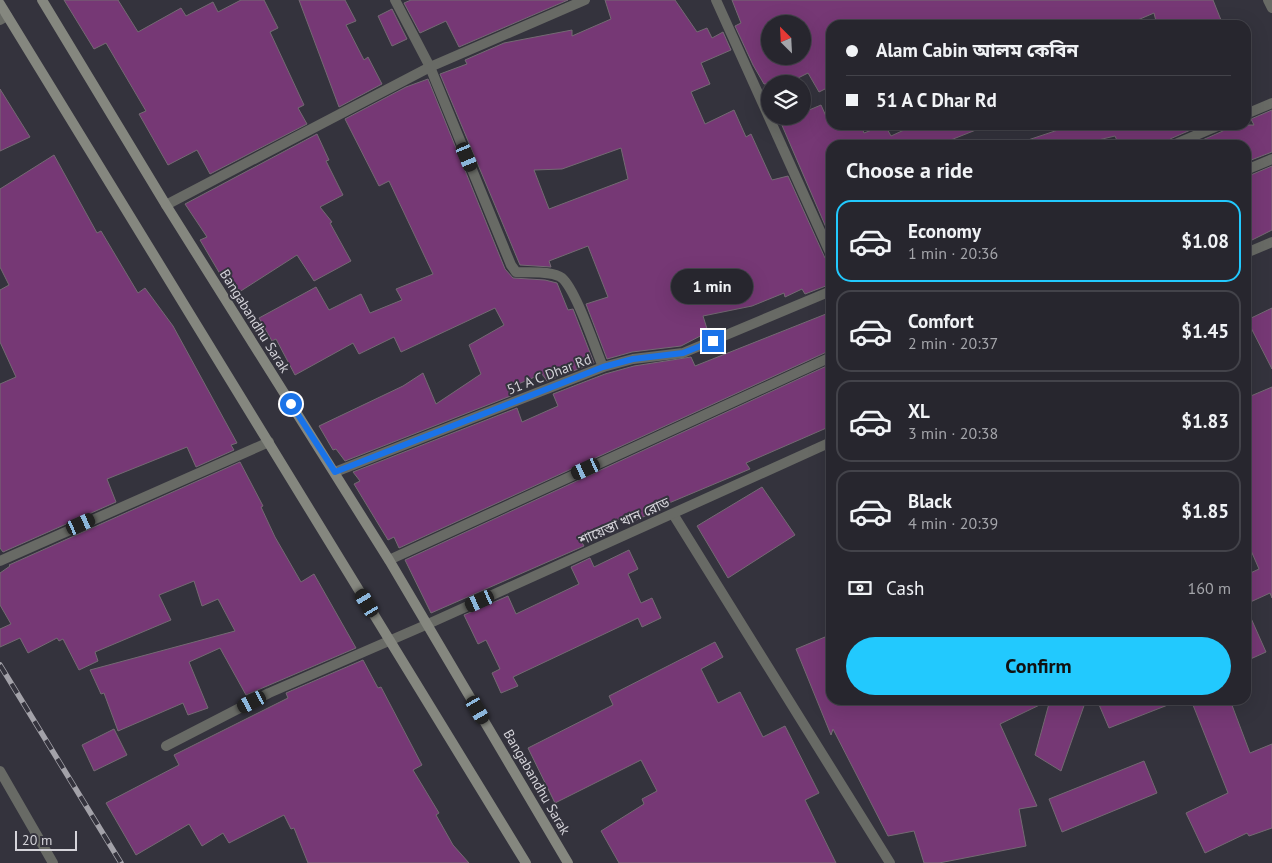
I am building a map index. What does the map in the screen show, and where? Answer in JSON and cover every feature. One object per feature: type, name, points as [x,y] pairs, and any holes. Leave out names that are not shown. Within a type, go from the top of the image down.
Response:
[{"type":"main road","name":"Bangabandhu Sarak","points":[[42,0],[166,206],[389,560],[568,863]]},
{"type":"main road","points":[[0,4],[4,18],[269,442],[526,863]]},
{"type":"street","points":[[394,0],[430,67],[512,265],[516,272],[552,274],[562,278],[575,299],[603,367]]},
{"type":"street","points":[[166,206],[430,67],[585,0]]},
{"type":"street","points":[[716,0],[826,245]]},
{"type":"street","points":[[1268,0],[1272,8]]},
{"type":"street","points":[[1251,112],[1272,103]]},
{"type":"street","points":[[1186,140],[1208,130]]},
{"type":"street","points":[[1251,168],[1272,159]]},
{"type":"street","points":[[1251,251],[1272,242]]},
{"type":"street","name":"51 A C Dhar Rd","points":[[335,472],[603,367],[633,359],[683,353],[826,293]]},
{"type":"street","points":[[389,560],[826,359]]},
{"type":"street","points":[[0,561],[269,442]]},
{"type":"street","name":"শায়েস্তা খান রোড","points":[[166,746],[269,693],[428,624],[826,444]]},
{"type":"street","points":[[673,514],[890,863]]},
{"type":"street","points":[[0,771],[52,863]]},
{"type":"building","points":[[64,0],[118,0],[138,32],[181,8],[186,16],[213,2],[218,12],[241,0],[264,0],[278,28],[270,32],[304,105],[298,108],[307,124],[210,174],[197,150],[168,165],[139,114],[146,111],[106,43],[94,49]]},
{"type":"building","points":[[299,0],[345,0],[356,21],[346,25],[364,60],[368,57],[382,84],[339,107]]},
{"type":"building","points":[[411,0],[568,0],[459,47],[446,21],[420,33],[404,3]]},
{"type":"building","points":[[605,0],[675,0],[697,32],[707,28],[712,38],[723,32],[731,50],[701,63],[710,84],[691,92],[705,124],[734,110],[746,137],[751,134],[772,180],[788,176],[826,259],[826,286],[805,294],[802,289],[785,297],[784,293],[752,306],[703,316],[708,332],[681,346],[632,352],[607,359],[586,304],[608,297],[588,246],[549,261],[551,267],[520,265],[440,74],[467,64],[465,60],[504,43],[572,30],[572,36],[611,19]],"holes":[[[621,148],[628,179],[549,209],[534,170],[562,169]]]},
{"type":"building","points":[[732,0],[1213,0],[1221,20],[1156,20],[1154,13],[1138,20],[826,20],[826,88],[819,92],[811,75],[808,73],[804,75],[761,75],[761,79],[735,26],[741,23]]},
{"type":"building","points":[[392,9],[407,39],[392,46],[378,16]]},
{"type":"building","points":[[428,79],[505,269],[513,278],[545,280],[557,283],[568,310],[573,309],[594,363],[547,381],[542,374],[511,387],[513,395],[345,461],[336,449],[333,450],[319,426],[403,386],[423,373],[436,404],[481,374],[469,345],[504,325],[495,308],[401,352],[394,337],[359,354],[353,343],[295,375],[276,339],[272,341],[259,318],[316,287],[329,310],[361,294],[370,313],[402,300],[396,289],[433,274],[389,181],[379,186],[345,119],[406,87]]},
{"type":"building","points":[[0,89],[30,137],[0,151]]},
{"type":"building","points":[[821,105],[826,116],[826,130],[863,130],[864,133],[872,130],[888,130],[891,136],[904,130],[976,130],[951,140],[826,140],[826,227],[782,125],[811,125],[811,109]]},
{"type":"building","points":[[1272,110],[1272,152],[1251,160],[1251,140],[1202,140],[1224,130],[1251,130],[1251,125],[1254,125],[1251,119]]},
{"type":"building","points":[[1058,130],[1191,130],[1169,140],[1117,140],[1115,136],[1098,140],[1028,140]]},
{"type":"building","points":[[317,134],[329,160],[326,161],[343,195],[320,207],[332,222],[330,223],[351,261],[314,281],[297,255],[233,296],[200,240],[207,237],[185,204]]},
{"type":"building","points":[[54,155],[97,233],[101,231],[138,293],[145,288],[173,326],[237,443],[231,445],[234,450],[196,467],[187,447],[107,479],[116,502],[3,552],[0,548],[0,384],[16,377],[0,342],[0,290],[9,285],[0,267],[0,189]]},
{"type":"building","points":[[1272,166],[1272,230],[1251,240],[1251,175]]},
{"type":"building","points":[[1272,308],[1272,369],[1251,328],[1251,318]]},
{"type":"building","points":[[826,314],[826,352],[399,548],[394,537],[388,540],[354,484],[360,481],[353,472],[517,408],[522,422],[558,406],[553,394],[605,374],[634,366],[691,357],[695,366]]},
{"type":"building","points":[[826,366],[826,428],[746,463],[750,469],[669,503],[670,505],[636,520],[633,512],[580,539],[584,546],[431,613],[405,560]]},
{"type":"building","points":[[1272,387],[1272,598],[1270,593],[1251,602],[1251,573],[1259,569],[1251,551],[1251,396]]},
{"type":"building","points":[[240,462],[263,506],[261,507],[275,537],[301,582],[314,574],[356,648],[246,695],[220,648],[189,662],[208,708],[188,715],[183,703],[118,731],[104,693],[101,694],[90,670],[235,631],[218,599],[202,606],[194,581],[159,595],[171,620],[95,652],[98,661],[79,670],[63,639],[59,641],[57,638],[28,653],[20,638],[0,647],[0,629],[11,624],[0,605],[0,573],[9,565]]},
{"type":"building","points":[[762,487],[795,535],[728,578],[697,526]]},
{"type":"building","points":[[629,550],[638,569],[628,574],[641,603],[652,598],[661,618],[642,627],[638,618],[513,677],[518,686],[501,693],[492,673],[500,669],[486,640],[478,644],[464,615],[508,596],[516,614],[579,584],[571,567],[590,558],[594,567]]},
{"type":"building","points":[[1251,618],[1266,652],[1251,659]]},
{"type":"building","points":[[825,637],[826,705],[1040,705],[1000,724],[1037,806],[1019,809],[1026,846],[939,863],[924,863],[914,831],[888,836],[833,729],[831,735],[796,649]]},
{"type":"building","points":[[715,642],[723,657],[701,669],[718,703],[740,692],[763,737],[785,726],[819,793],[805,800],[836,863],[619,863],[601,831],[644,804],[642,799],[657,791],[641,760],[555,803],[528,748],[613,705],[609,696]]},
{"type":"building","points":[[363,660],[378,688],[381,687],[422,765],[413,770],[439,813],[436,815],[453,845],[469,863],[308,863],[294,828],[291,829],[284,815],[229,843],[223,833],[202,846],[189,824],[136,855],[106,803],[179,765],[174,755],[288,698],[286,693]]},
{"type":"building","points":[[1049,705],[1084,705],[1061,771],[1035,755]]},
{"type":"building","points":[[1099,705],[1168,705],[1109,728]]},
{"type":"building","points":[[1193,705],[1232,705],[1250,753],[1272,744],[1272,828],[1249,836],[1247,833],[1205,853],[1186,813],[1228,793]]},
{"type":"building","points":[[114,729],[127,755],[94,771],[82,745]]},
{"type":"building","points":[[1144,761],[1157,793],[1062,832],[1049,799]]},
{"type":"railway","points":[[0,665],[121,863]]},
{"type":"route","points":[[291,404],[335,472],[603,367],[633,359],[683,353],[713,341]]}]
